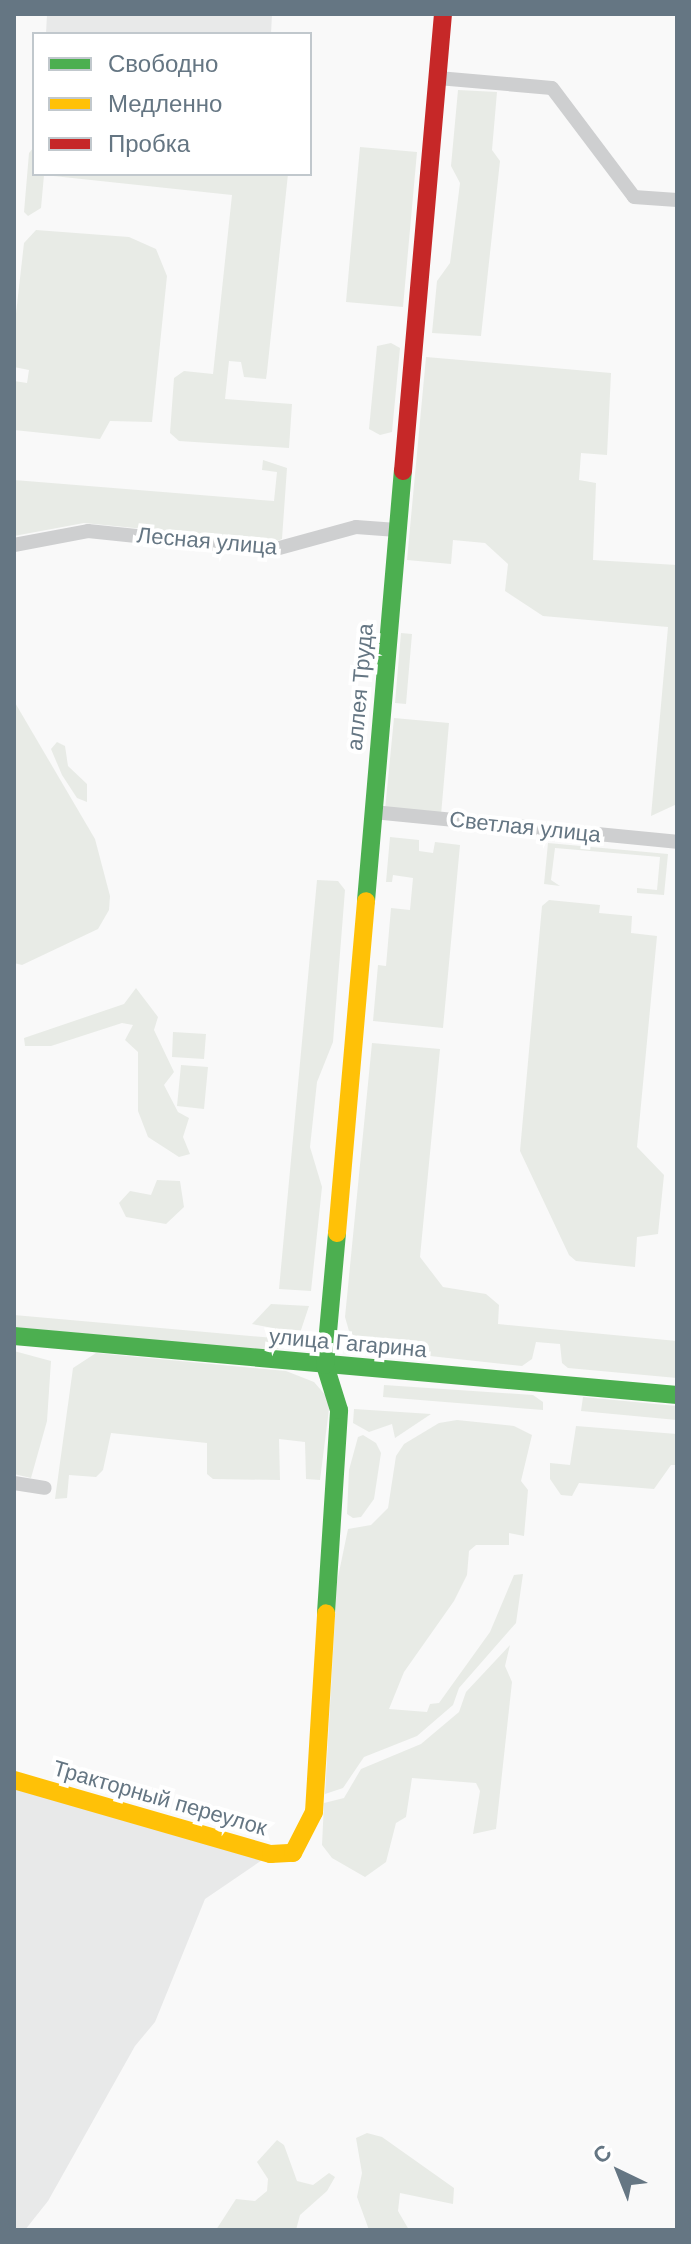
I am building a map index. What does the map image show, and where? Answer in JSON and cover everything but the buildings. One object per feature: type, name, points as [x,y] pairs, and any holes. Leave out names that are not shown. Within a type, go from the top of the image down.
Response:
[{"type":"street","name":"аллея Труда","points":[[325,1365],[443,14]]},
{"type":"street","points":[[438,78],[552,88],[634,197],[677,200]]},
{"type":"street","name":"Лесная улица","points":[[14,545],[88,531],[279,549],[356,527],[397,530]]},
{"type":"street","name":"Светлая улица","points":[[373,812],[677,842]]},
{"type":"street","name":"улица Гагарина","points":[[14,1336],[677,1395]]},
{"type":"street","name":"Тракторный переулок","points":[[14,1780],[271,1854],[293,1853],[314,1812],[339,1410],[325,1365]]},
{"type":"street","points":[[14,1483],[45,1488]]},
{"type":"shaded area","points":[[47,14],[272,14],[271,32],[46,32]]},
{"type":"shaded area","points":[[458,90],[497,92],[492,150],[500,161],[481,336],[432,333],[437,281],[450,263],[460,183],[451,166]]},
{"type":"shaded area","points":[[360,147],[417,152],[403,307],[346,302]]},
{"type":"shaded area","points":[[32,149],[32,176],[44,176],[41,208],[28,216],[24,212],[29,153]]},
{"type":"shaded area","points":[[53,176],[288,176],[266,379],[244,377],[241,362],[229,361],[225,399],[292,404],[289,448],[179,441],[170,433],[174,378],[184,371],[213,374],[232,195]]},
{"type":"shaded area","points":[[36,230],[129,237],[156,249],[167,276],[152,422],[110,421],[100,439],[14,430],[14,381],[27,383],[29,370],[14,367],[14,331],[24,243]]},
{"type":"shaded area","points":[[391,343],[400,348],[392,432],[380,435],[369,429],[377,346]]},
{"type":"shaded area","points":[[426,357],[611,373],[607,455],[581,453],[579,480],[596,483],[593,560],[677,565],[677,804],[651,816],[668,627],[543,616],[505,591],[508,564],[485,543],[453,540],[451,564],[407,560]]},
{"type":"shaded area","points":[[263,460],[287,468],[282,539],[275,542],[84,523],[14,536],[14,480],[274,501],[277,472],[262,470]]},
{"type":"shaded area","points":[[401,633],[412,634],[406,704],[395,703]]},
{"type":"shaded area","points":[[14,701],[95,839],[110,896],[109,910],[98,929],[22,965],[14,963]]},
{"type":"shaded area","points":[[394,718],[449,723],[441,815],[385,810]]},
{"type":"shaded area","points":[[57,742],[65,746],[68,766],[87,784],[87,802],[77,798],[62,775],[51,749]]},
{"type":"shaded area","points":[[390,837],[419,840],[419,851],[433,853],[435,842],[460,845],[443,1028],[373,1021],[378,965],[386,966],[391,908],[410,910],[413,878],[393,875],[392,882],[386,882]]},
{"type":"shaded area","points":[[548,843],[668,854],[664,895],[637,893],[637,888],[657,890],[660,857],[555,848],[551,880],[560,886],[544,884]]},
{"type":"shaded area","points":[[317,880],[338,881],[345,890],[333,1042],[317,1082],[310,1147],[322,1187],[311,1291],[279,1289]]},
{"type":"shaded area","points":[[549,900],[600,905],[599,913],[632,916],[631,933],[657,936],[637,1147],[664,1175],[658,1234],[637,1237],[635,1267],[576,1261],[569,1255],[520,1151],[542,906]]},
{"type":"shaded area","points":[[136,988],[158,1017],[154,1030],[174,1072],[164,1085],[178,1112],[189,1118],[183,1137],[190,1154],[179,1157],[148,1137],[138,1111],[138,1052],[125,1040],[133,1025],[122,1023],[51,1046],[25,1046],[24,1038],[124,1004]]},
{"type":"shaded area","points":[[173,1032],[206,1034],[204,1059],[172,1057]]},
{"type":"shaded area","points":[[372,1043],[440,1049],[420,1257],[443,1287],[486,1294],[499,1305],[498,1324],[677,1341],[677,1378],[568,1368],[562,1363],[560,1344],[536,1342],[532,1359],[522,1366],[384,1351],[365,1346],[349,1331],[345,1317]]},
{"type":"shaded area","points":[[181,1065],[208,1067],[204,1109],[177,1106]]},
{"type":"shaded area","points":[[157,1180],[180,1181],[184,1207],[166,1224],[126,1217],[119,1203],[130,1191],[151,1195]]},
{"type":"shaded area","points":[[271,1304],[309,1306],[300,1333],[252,1324]]},
{"type":"shaded area","points":[[14,1315],[297,1340],[273,1351],[14,1327]]},
{"type":"shaded area","points":[[14,1351],[51,1361],[47,1421],[31,1478],[14,1474]]},
{"type":"shaded area","points":[[96,1353],[286,1371],[314,1382],[327,1397],[329,1409],[320,1480],[306,1479],[305,1442],[279,1439],[280,1480],[213,1479],[207,1474],[207,1443],[111,1433],[103,1470],[96,1477],[69,1475],[67,1498],[55,1499],[73,1368]]},
{"type":"shaded area","points":[[384,1385],[533,1395],[543,1402],[543,1410],[383,1397]]},
{"type":"shaded area","points":[[583,1397],[677,1406],[677,1420],[581,1411]]},
{"type":"shaded area","points":[[354,1409],[431,1414],[395,1438],[392,1424],[369,1432],[353,1423]]},
{"type":"shaded area","points":[[457,1420],[514,1426],[532,1435],[521,1481],[528,1490],[524,1536],[509,1533],[509,1545],[476,1545],[469,1551],[467,1575],[454,1601],[404,1672],[389,1709],[427,1712],[430,1704],[439,1703],[490,1632],[514,1575],[523,1574],[516,1623],[459,1688],[453,1705],[417,1736],[364,1757],[343,1788],[325,1794],[337,1582],[348,1529],[371,1525],[388,1508],[396,1456],[404,1444],[439,1423]]},
{"type":"shaded area","points":[[576,1426],[677,1434],[677,1465],[671,1465],[654,1489],[579,1483],[572,1496],[561,1495],[550,1479],[550,1463],[570,1465]]},
{"type":"shaded area","points":[[363,1435],[376,1443],[381,1453],[374,1499],[361,1517],[353,1518],[347,1514],[349,1470],[358,1437]]},
{"type":"shaded area","points":[[510,1645],[505,1666],[512,1682],[496,1829],[473,1834],[480,1791],[476,1783],[412,1778],[406,1817],[396,1823],[386,1862],[365,1877],[332,1858],[322,1845],[324,1803],[344,1798],[361,1769],[421,1744],[459,1712],[466,1692]]},
{"type":"shaded area","points":[[14,1780],[271,1854],[205,1899],[155,2022],[135,2046],[48,2201],[25,2230],[14,2230]]},
{"type":"shaded area","points":[[367,2133],[382,2137],[454,2188],[453,2204],[400,2193],[398,2211],[409,2230],[369,2230],[357,2197],[362,2173],[356,2138]]},
{"type":"shaded area","points":[[277,2140],[284,2145],[297,2181],[313,2185],[329,2173],[335,2177],[327,2191],[300,2215],[296,2230],[216,2230],[236,2199],[255,2201],[267,2191],[268,2179],[257,2162]]},
{"type":"traffic: fast","points":[[366,901],[403,471]]},
{"type":"traffic: fast","points":[[326,1613],[339,1410],[325,1365],[337,1233]]},
{"type":"traffic: fast","points":[[14,1336],[677,1395]]},
{"type":"traffic: slow","points":[[337,1233],[366,901]]},
{"type":"traffic: slow","points":[[14,1780],[271,1854],[293,1853],[314,1812],[326,1613]]},
{"type":"traffic: jam","points":[[403,471],[443,14]]}]
